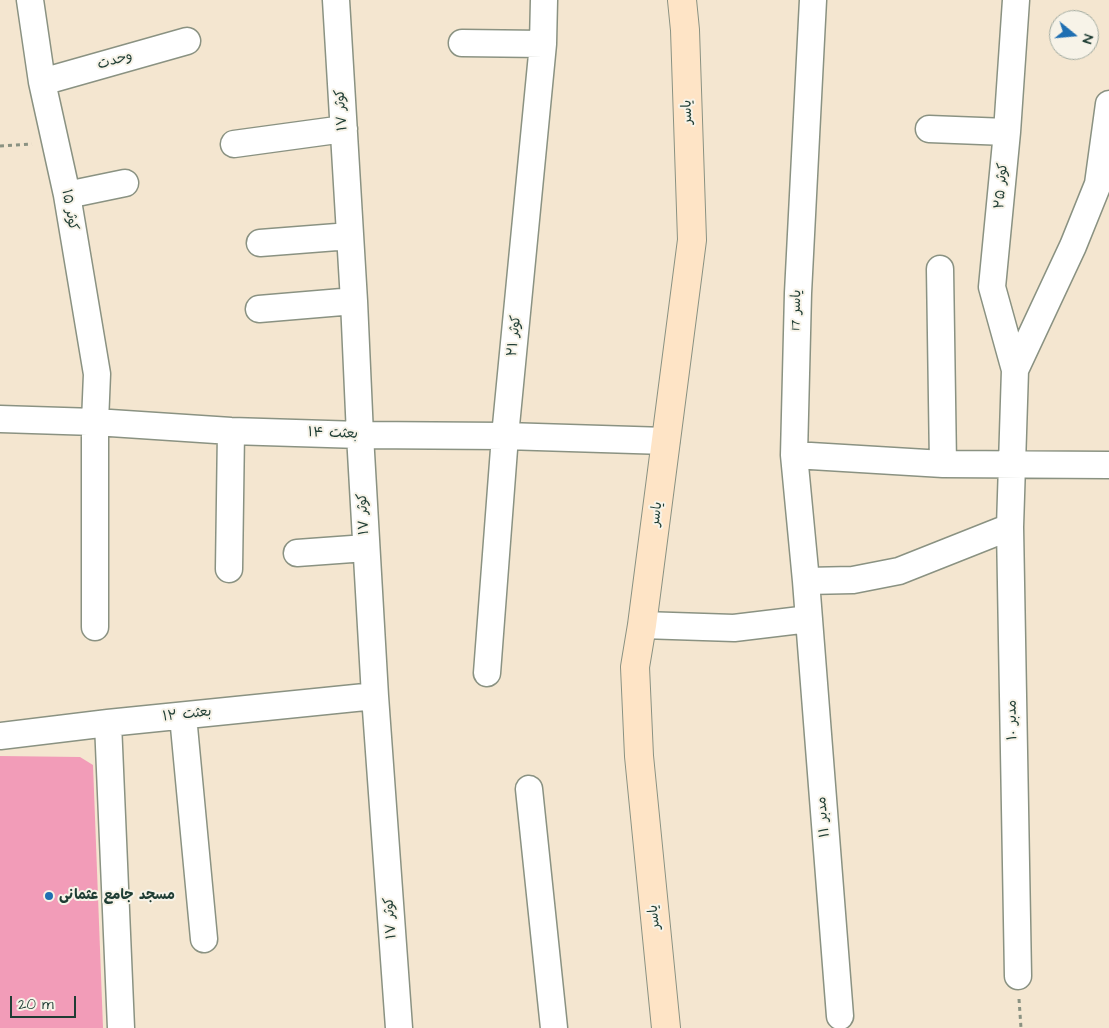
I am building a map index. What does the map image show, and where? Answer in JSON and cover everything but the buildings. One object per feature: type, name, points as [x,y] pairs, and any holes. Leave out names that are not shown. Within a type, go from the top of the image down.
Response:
[{"type":"street","name":"کوثر ۱۵","points":[[30,0],[42,82],[67,195],[97,374],[95,422],[95,627]]},
{"type":"street","name":"کوثر ۱۷","points":[[336,0],[375,696],[399,1028]]},
{"type":"street","name":"کوثر ۲۱","points":[[487,673],[505,436],[543,44],[544,0]]},
{"type":"street","name":"یاسر","points":[[666,1028],[639,756],[635,667],[692,240],[685,30],[682,0]]},
{"type":"street","name":"یاسر 17","points":[[808,619],[794,455],[798,293],[812,0]]},
{"type":"street","name":"کوثر ۲۵","points":[[1015,370],[992,287],[1007,132],[1016,0]]},
{"type":"street","name":"وحدت","points":[[42,82],[187,41]]},
{"type":"street","points":[[462,43],[543,44]]},
{"type":"street","points":[[1015,370],[1074,246],[1098,184],[1109,104]]},
{"type":"street","points":[[234,144],[344,129]]},
{"type":"street","points":[[929,129],[1007,132]]},
{"type":"street","points":[[67,195],[125,183]]},
{"type":"street","points":[[260,243],[350,236]]},
{"type":"street","points":[[940,269],[943,464]]},
{"type":"street","points":[[259,310],[354,301]]},
{"type":"street","name":"مدبر ۱۰","points":[[1015,370],[1010,527],[1018,976]]},
{"type":"street","name":"بعثت ۱۴","points":[[0,419],[95,422],[231,431],[666,441]]},
{"type":"street","points":[[229,569],[231,431]]},
{"type":"street","points":[[794,455],[943,464],[1109,465]]},
{"type":"street","points":[[806,581],[853,580],[899,571],[1010,527]]},
{"type":"street","points":[[297,553],[366,548]]},
{"type":"street","points":[[642,625],[734,628],[808,619]]},
{"type":"street","name":"مدبر ۱۱","points":[[808,619],[840,1016]]},
{"type":"street","name":"بعثت ۱۲","points":[[0,736],[375,696]]},
{"type":"street","points":[[183,716],[204,940]]},
{"type":"street","points":[[108,723],[121,1028]]},
{"type":"street","points":[[529,789],[554,1028]]},
{"type":"path","points":[[0,146],[56,142]]},
{"type":"path","points":[[1018,976],[1021,1028]]},
{"type":"place","name":"مسجد جامع عثمانی","points":[[49,896]]}]
